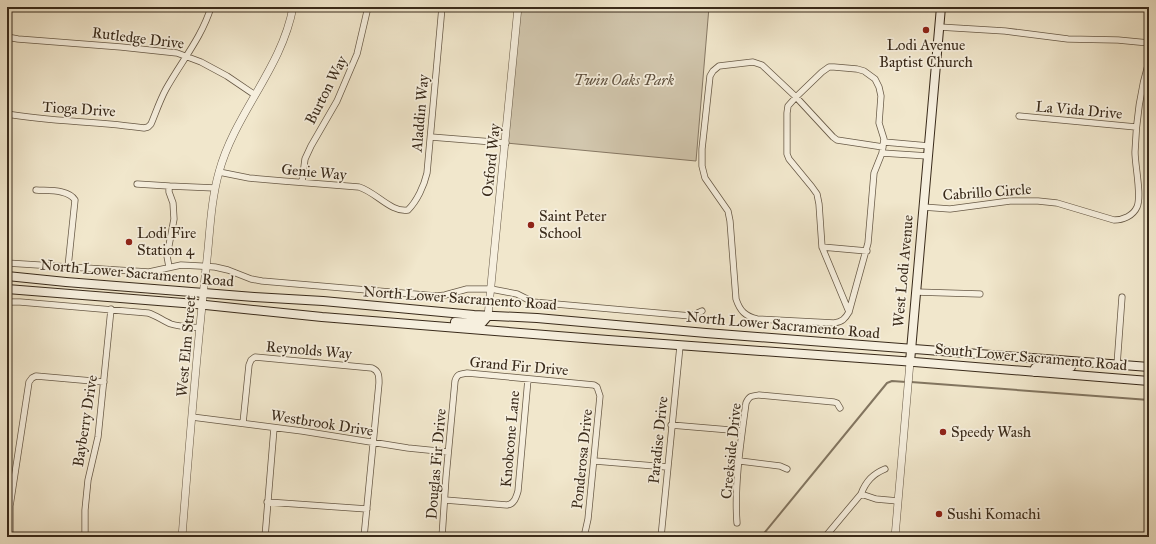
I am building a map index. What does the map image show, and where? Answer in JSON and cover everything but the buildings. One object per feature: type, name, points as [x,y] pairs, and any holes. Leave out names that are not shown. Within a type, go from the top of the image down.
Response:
[{"type":"main road","name":"West Lodi Avenue","points":[[910,362],[941,7]]},
{"type":"main road","name":"North Lower Sacramento Road","points":[[7,277],[911,349]]},
{"type":"main road","name":"North Lower Sacramento Road","points":[[7,289],[680,346],[910,362]]},
{"type":"main road","points":[[424,325],[439,322],[482,323],[488,316]]},
{"type":"main road","points":[[680,346],[686,336],[706,333]]},
{"type":"main road","name":"South Lower Sacramento Road","points":[[911,349],[1149,367]]},
{"type":"main road","name":"South Lower Sacramento Road","points":[[910,362],[1149,381]]},
{"type":"main road","points":[[1034,372],[1035,368],[1040,365],[1090,368],[1099,364]]},
{"type":"street","points":[[186,56],[206,21],[211,7]]},
{"type":"street","name":"West Elm Street","points":[[182,537],[203,293],[215,188],[229,142],[283,44],[293,7]]},
{"type":"street","name":"Burton Way","points":[[302,182],[305,159],[337,101],[357,54],[368,7]]},
{"type":"street","name":"Aladdin Way","points":[[402,211],[409,209],[426,180],[442,7]]},
{"type":"street","name":"Oxford Way","points":[[488,316],[518,7]]},
{"type":"street","points":[[940,26],[1005,31],[1068,39],[1118,40],[1149,43]]},
{"type":"street","name":"Rutledge Drive","points":[[7,37],[161,51],[186,56],[227,76],[255,95]]},
{"type":"street","name":"Tioga Drive","points":[[7,114],[23,117],[115,124],[144,128],[148,127],[151,124],[166,89],[186,56]]},
{"type":"street","name":"Cabrillo Circle","points":[[923,206],[950,209],[1010,201],[1038,201],[1057,203],[1114,220],[1123,219],[1134,212],[1138,205],[1135,154],[1136,127],[1143,84],[1149,61]]},
{"type":"street","points":[[848,312],[822,247],[817,194],[789,159],[787,154],[787,113],[788,106],[796,96],[822,72],[829,68],[864,70],[871,74],[875,79],[881,96],[879,123],[884,139],[883,147],[874,173],[867,251],[848,312],[845,319],[834,323],[757,319],[742,313],[738,307],[728,210],[705,178],[702,166],[710,76],[713,70],[719,66],[740,63],[753,62],[762,65],[796,96],[837,140],[883,147],[928,156]]},
{"type":"street","name":"La Vida Drive","points":[[1019,116],[1136,127]]},
{"type":"street","points":[[431,137],[506,143]]},
{"type":"street","points":[[883,147],[929,146]]},
{"type":"street","name":"Genie Way","points":[[219,172],[249,178],[364,189],[371,192],[395,209],[402,211]]},
{"type":"street","points":[[137,184],[215,188]]},
{"type":"street","points":[[169,186],[169,192],[173,203],[174,219],[167,256],[169,267]]},
{"type":"street","points":[[36,190],[67,193],[75,200],[68,267]]},
{"type":"street","points":[[822,247],[867,251]]},
{"type":"street","points":[[7,263],[150,272],[182,265],[207,266],[228,270],[251,279],[262,281],[437,296],[468,289],[491,288],[517,294],[533,302],[690,316],[702,311]]},
{"type":"street","points":[[916,292],[980,294]]},
{"type":"street","points":[[1116,365],[1122,297]]},
{"type":"street","points":[[7,302],[148,313],[155,315],[170,324],[200,328]]},
{"type":"street","name":"Bayberry Drive","points":[[84,537],[88,480],[98,437],[111,309]]},
{"type":"street","name":"Paradise Drive","points":[[661,537],[680,346]]},
{"type":"street","name":"Reynolds Way","points":[[243,423],[248,371],[251,360],[255,357],[372,368],[376,370],[378,374],[379,383],[373,443]]},
{"type":"street","name":"West Lodi Avenue","points":[[895,537],[910,362]]},
{"type":"street","name":"Grand Fir Drive","points":[[454,392],[455,381],[457,376],[460,374],[596,386]]},
{"type":"street","points":[[10,537],[10,506],[29,382],[36,376],[104,382]]},
{"type":"street","name":"Knobcone Lane","points":[[445,500],[510,505],[516,499],[528,379]]},
{"type":"street","name":"Ponderosa Drive","points":[[584,537],[588,519],[600,396],[600,391],[596,386]]},
{"type":"street","name":"Douglas Fir Drive","points":[[442,537],[454,392]]},
{"type":"street","name":"Creekside Drive","points":[[738,523],[736,509],[742,431],[748,398],[751,396],[764,396],[834,402],[837,403],[840,408]]},
{"type":"street","name":"Westbrook Drive","points":[[192,417],[274,428],[302,430],[373,443],[448,452]]},
{"type":"street","points":[[671,425],[742,431]]},
{"type":"street","points":[[265,537],[274,428]]},
{"type":"street","points":[[364,537],[373,443]]},
{"type":"street","points":[[594,461],[667,467]]},
{"type":"street","points":[[740,461],[787,468]]},
{"type":"street","points":[[825,537],[861,494],[864,485],[872,476],[885,469]]},
{"type":"street","points":[[861,494],[876,499],[898,501]]},
{"type":"street","points":[[267,502],[367,509]]},
{"type":"green space","name":"Twin Oaks Park","points":[[518,7],[709,7],[696,161],[506,143]]},
{"type":"waterway","points":[[761,537],[887,383],[892,381],[906,382]]},
{"type":"waterway","points":[[911,382],[1149,400]]},
{"type":"place","name":"Lodi Avenue Baptist Church","points":[[926,30]]},
{"type":"place","name":"Saint Peter School","points":[[531,225]]},
{"type":"place","name":"Lodi Fire Station 4","points":[[129,242]]},
{"type":"place","name":"Speedy Wash","points":[[943,432]]},
{"type":"place","name":"Sushi Komachi","points":[[939,514]]}]
